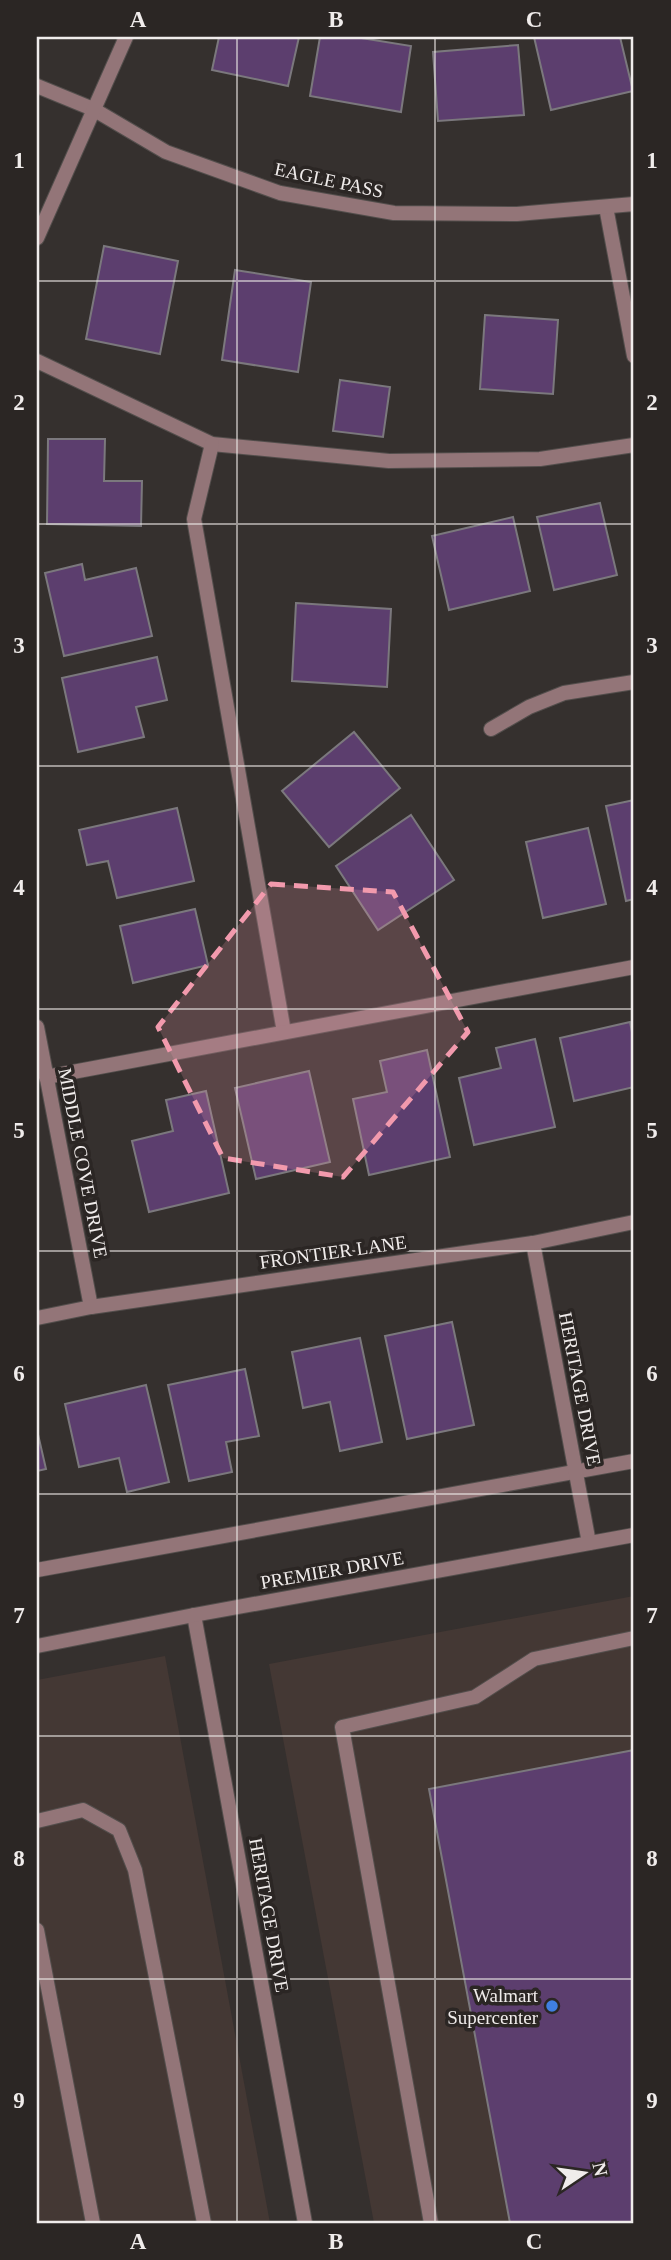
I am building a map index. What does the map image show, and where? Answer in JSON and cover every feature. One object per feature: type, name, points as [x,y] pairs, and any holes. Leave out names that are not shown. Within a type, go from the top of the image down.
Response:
[{"type":"street","points":[[37,238],[126,37]]},
{"type":"street","name":"EAGLE PASS","points":[[37,86],[93,109],[166,152],[280,193],[394,213],[517,214],[634,204]]},
{"type":"street","points":[[606,207],[634,356]]},
{"type":"street","points":[[37,361],[212,444],[389,461],[540,459],[634,445]]},
{"type":"street","points":[[212,444],[194,519],[284,1032]]},
{"type":"street","points":[[491,729],[529,707],[564,693],[634,682]]},
{"type":"street","points":[[46,1077],[634,967]]},
{"type":"street","name":"MIDDLE COVE DRIVE","points":[[37,1027],[91,1307]]},
{"type":"street","name":"FRONTIER LANE","points":[[37,1318],[91,1307],[533,1242],[634,1222]]},
{"type":"street","name":"HERITAGE DRIVE","points":[[533,1242],[589,1543]]},
{"type":"street","points":[[37,1570],[634,1461]]},
{"type":"street","name":"PREMIER DRIVE","points":[[37,1646],[634,1535]]},
{"type":"street","name":"HERITAGE DRIVE","points":[[194,1615],[306,2223]]},
{"type":"street","points":[[431,2223],[342,1727],[475,1698],[534,1658],[634,1638]]},
{"type":"street","points":[[37,1821],[83,1810],[119,1830],[135,1870],[204,2223]]},
{"type":"street","points":[[37,1930],[93,2223]]},
{"type":"highlighted area","points":[[271,884],[393,892],[468,1032],[343,1177],[223,1158],[158,1027]]},
{"type":"shaded area","points":[[634,1596],[634,2223],[374,2223],[269,1664]]},
{"type":"shaded area","points":[[165,1656],[270,2223],[37,2223],[37,1680]]},
{"type":"building","points":[[219,37],[299,37],[288,86],[212,70]]},
{"type":"building","points":[[320,37],[355,37],[411,46],[401,112],[310,96]]},
{"type":"building","points":[[534,37],[620,37],[633,91],[551,110]]},
{"type":"building","points":[[518,45],[524,115],[438,121],[433,52]]},
{"type":"building","points":[[104,246],[178,261],[160,354],[86,339]]},
{"type":"building","points":[[235,270],[311,282],[298,372],[222,360]]},
{"type":"building","points":[[485,315],[558,320],[553,394],[480,389]]},
{"type":"building","points":[[340,380],[390,387],[383,437],[333,431]]},
{"type":"building","points":[[48,439],[105,439],[104,481],[142,481],[141,526],[47,524]]},
{"type":"building","points":[[600,503],[617,575],[554,590],[537,517]]},
{"type":"building","points":[[513,517],[530,591],[449,610],[432,536]]},
{"type":"building","points":[[82,564],[85,580],[136,568],[152,636],[64,656],[45,573]]},
{"type":"building","points":[[296,603],[391,609],[387,687],[292,681]]},
{"type":"building","points":[[157,657],[167,700],[136,707],[144,737],[78,752],[62,678]]},
{"type":"building","points":[[354,732],[400,788],[329,847],[282,791]]},
{"type":"building","points":[[634,800],[634,899],[626,901],[606,806]]},
{"type":"building","points":[[177,808],[194,881],[117,898],[108,861],[87,865],[79,830]]},
{"type":"building","points":[[411,815],[454,880],[378,930],[336,866]]},
{"type":"building","points":[[588,828],[606,904],[543,918],[526,842]]},
{"type":"building","points":[[195,909],[208,965],[133,983],[120,926]]},
{"type":"building","points":[[630,1022],[634,1042],[634,1087],[574,1101],[560,1038]]},
{"type":"building","points":[[535,1039],[555,1127],[474,1145],[459,1078],[501,1068],[496,1048]]},
{"type":"building","points":[[427,1050],[450,1157],[369,1175],[353,1099],[387,1092],[380,1061]]},
{"type":"building","points":[[309,1071],[330,1162],[256,1179],[235,1088]]},
{"type":"building","points":[[206,1091],[229,1193],[149,1212],[132,1141],[173,1131],[166,1100]]},
{"type":"building","points":[[452,1322],[474,1425],[407,1439],[385,1336]]},
{"type":"building","points":[[360,1338],[382,1442],[340,1451],[330,1402],[303,1408],[292,1352]]},
{"type":"building","points":[[245,1369],[259,1436],[226,1442],[232,1472],[189,1481],[168,1385]]},
{"type":"building","points":[[146,1385],[169,1482],[127,1492],[119,1458],[79,1467],[65,1404]]},
{"type":"building","points":[[37,1430],[46,1469],[37,1471]]},
{"type":"building","name":"Walmart Supercenter","points":[[634,1750],[634,2223],[510,2223],[429,1789]]},
{"type":"place","name":"Walmart Supercenter","points":[[552,2006]]}]
